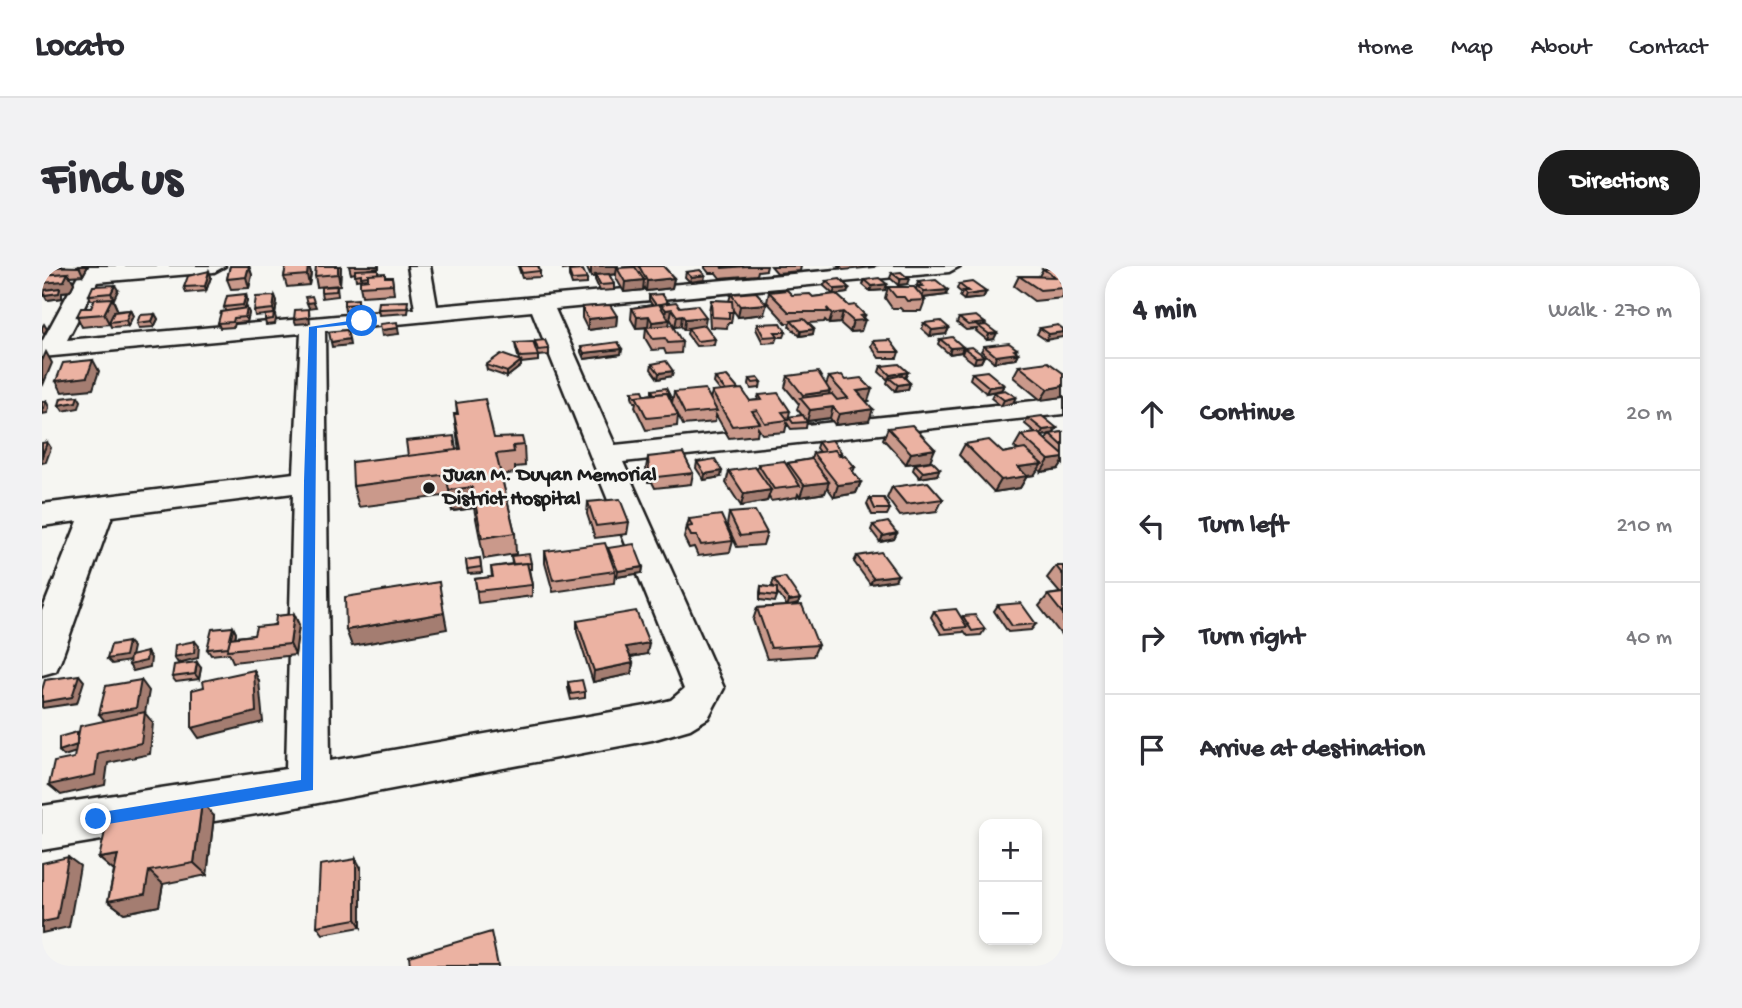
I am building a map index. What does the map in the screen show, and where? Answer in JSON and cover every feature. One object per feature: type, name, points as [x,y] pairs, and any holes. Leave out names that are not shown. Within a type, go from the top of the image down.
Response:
[{"type":"street","points":[[46,350],[92,271],[214,266]]},
{"type":"street","points":[[419,266],[427,313]]},
{"type":"street","points":[[46,350],[313,327],[540,302],[677,282],[949,266]]},
{"type":"street","points":[[42,828],[308,785],[641,725],[673,718],[703,698],[705,688],[540,302]]},
{"type":"street","points":[[308,785],[309,481],[313,327]]},
{"type":"street","points":[[604,455],[1063,406]]},
{"type":"street","points":[[42,515],[309,481]]},
{"type":"street","points":[[42,660],[99,508]]},
{"type":"building","points":[[230,266],[249,266],[246,277],[227,279]]},
{"type":"building","points":[[286,266],[308,266],[307,275],[284,277]]},
{"type":"building","points":[[316,266],[338,266],[338,274],[315,276]]},
{"type":"building","points":[[519,266],[538,266],[540,271],[522,273]]},
{"type":"building","points":[[639,266],[663,266],[674,278],[647,281]]},
{"type":"building","points":[[635,267],[644,280],[625,282],[617,268]]},
{"type":"building","points":[[1063,267],[1063,288],[1040,290],[1019,276],[1055,277],[1043,269]]},
{"type":"building","points":[[378,269],[378,274],[361,277],[361,274],[355,275],[355,270]]},
{"type":"building","points":[[583,270],[587,279],[572,280],[569,271]]},
{"type":"building","points":[[700,270],[705,275],[691,277],[686,272]]},
{"type":"building","points":[[209,271],[205,286],[184,287],[188,276]]},
{"type":"building","points":[[901,272],[909,279],[900,279],[892,273]]},
{"type":"building","points":[[68,273],[64,281],[42,283],[42,275]]},
{"type":"building","points":[[385,273],[385,277],[392,277],[393,284],[360,286],[360,280],[368,279],[368,274]]},
{"type":"building","points":[[609,274],[614,284],[600,285],[595,275]]},
{"type":"building","points":[[879,278],[887,284],[872,286],[865,280]]},
{"type":"building","points":[[840,279],[849,288],[835,289],[826,281]]},
{"type":"building","points":[[936,280],[948,290],[924,292],[917,286],[923,286],[918,282]]},
{"type":"building","points":[[972,282],[986,292],[966,295],[963,291],[968,291],[959,284]]},
{"type":"building","points":[[115,285],[111,293],[89,295],[93,286]]},
{"type":"building","points":[[337,286],[336,291],[321,292],[321,287]]},
{"type":"building","points":[[888,287],[914,287],[925,300],[907,301],[904,297],[896,297]]},
{"type":"building","points":[[60,288],[59,293],[44,295],[45,290]]},
{"type":"building","points":[[787,290],[792,295],[810,294],[813,297],[836,294],[849,306],[855,305],[865,315],[860,316],[865,320],[853,321],[843,312],[832,314],[827,308],[828,312],[789,312],[769,292]]},
{"type":"building","points":[[756,292],[767,304],[740,306],[731,294]]},
{"type":"building","points":[[246,294],[243,305],[224,307],[227,296]]},
{"type":"building","points":[[662,294],[668,303],[661,305],[656,305],[649,295]]},
{"type":"building","points":[[275,296],[273,309],[254,311],[256,297]]},
{"type":"building","points":[[312,296],[314,302],[307,303],[305,297]]},
{"type":"building","points":[[112,298],[104,314],[77,316],[81,308],[91,308],[95,299]]},
{"type":"building","points":[[358,299],[358,304],[344,305],[344,300]]},
{"type":"building","points":[[711,300],[732,301],[733,312],[729,312],[729,318],[712,317]]},
{"type":"building","points":[[408,301],[407,308],[378,309],[379,302]]},
{"type":"building","points":[[676,302],[680,307],[697,305],[706,317],[685,319],[682,315],[677,316],[672,309],[666,310],[661,304]]},
{"type":"building","points":[[659,304],[669,320],[652,322],[649,316],[637,317],[632,308]]},
{"type":"building","points":[[610,305],[617,316],[588,319],[582,307]]},
{"type":"building","points":[[247,308],[245,317],[234,318],[233,322],[218,323],[221,312]]},
{"type":"building","points":[[309,309],[309,317],[294,319],[295,310]]},
{"type":"building","points":[[130,310],[126,320],[109,322],[114,312]]},
{"type":"building","points":[[155,314],[152,321],[137,323],[140,315]]},
{"type":"building","points":[[274,314],[273,319],[265,320],[265,315]]},
{"type":"building","points":[[976,316],[985,323],[968,325],[959,318]]},
{"type":"building","points":[[804,319],[814,329],[801,331],[791,321]]},
{"type":"building","points":[[941,321],[949,328],[932,330],[924,323]]},
{"type":"building","points":[[397,322],[398,328],[381,330],[380,324]]},
{"type":"building","points":[[781,323],[786,332],[775,332],[778,336],[764,337],[757,324]]},
{"type":"building","points":[[672,325],[682,342],[668,343],[665,338],[653,339],[646,327]]},
{"type":"building","points":[[705,325],[715,339],[697,341],[688,328]]},
{"type":"building","points":[[986,325],[997,333],[989,334],[978,326]]},
{"type":"building","points":[[1058,325],[1063,332],[1049,334],[1040,328]]},
{"type":"building","points":[[347,330],[349,339],[331,342],[329,332]]},
{"type":"building","points":[[952,337],[963,347],[951,348],[940,339]]},
{"type":"building","points":[[545,340],[549,349],[538,350],[535,341]]},
{"type":"building","points":[[890,340],[899,352],[881,352],[873,341]]},
{"type":"building","points":[[533,342],[538,356],[520,357],[515,343]]},
{"type":"building","points":[[618,342],[622,349],[584,353],[581,347]]},
{"type":"building","points":[[1009,343],[1018,353],[996,356],[984,346]]},
{"type":"building","points":[[972,347],[984,356],[976,357],[964,348]]},
{"type":"building","points":[[501,354],[521,361],[507,372],[486,365]]},
{"type":"building","points":[[93,360],[87,377],[56,381],[63,363]]},
{"type":"building","points":[[666,361],[673,371],[659,373],[652,364]]},
{"type":"building","points":[[1048,362],[1063,373],[1063,386],[1048,389],[1019,366]]},
{"type":"building","points":[[899,364],[908,372],[890,375],[881,366]]},
{"type":"building","points":[[987,371],[1004,385],[989,387],[972,373]]},
{"type":"building","points":[[818,372],[830,391],[803,395],[788,376]]},
{"type":"building","points":[[842,375],[846,380],[861,378],[872,389],[857,391],[873,409],[839,414],[833,407],[810,410],[800,398],[832,394],[837,400],[848,398],[829,377]]},
{"type":"building","points":[[902,375],[910,383],[898,385],[889,378]]},
{"type":"building","points":[[727,376],[739,390],[726,391],[715,378]]},
{"type":"building","points":[[758,378],[761,382],[753,383],[750,379]]},
{"type":"building","points":[[666,388],[669,394],[654,394],[652,390]]},
{"type":"building","points":[[705,389],[717,411],[685,414],[674,392]]},
{"type":"building","points":[[742,389],[750,401],[762,400],[759,395],[778,393],[790,411],[782,412],[788,420],[765,423],[757,410],[752,411],[760,423],[732,426],[712,392]]},
{"type":"building","points":[[643,390],[645,395],[637,396],[632,391]]},
{"type":"building","points":[[1005,390],[1016,397],[1004,400],[994,392]]},
{"type":"building","points":[[667,393],[678,415],[647,418],[636,396]]},
{"type":"building","points":[[78,396],[76,402],[59,405],[61,398]]},
{"type":"building","points":[[485,399],[494,438],[522,437],[524,445],[513,446],[514,452],[496,454],[515,533],[482,538],[472,487],[449,490],[447,480],[457,479],[457,475],[465,472],[353,486],[352,462],[461,449],[454,414],[458,414],[456,403]]},
{"type":"building","points":[[803,415],[807,422],[793,423],[789,417]]},
{"type":"building","points":[[1042,416],[1057,428],[1043,430],[1028,418]]},
{"type":"building","points":[[912,425],[935,449],[911,453],[888,428]]},
{"type":"building","points":[[1063,432],[1063,446],[1050,434]]},
{"type":"building","points":[[1038,433],[1063,455],[1063,458],[1049,460],[1021,435]]},
{"type":"building","points":[[454,436],[456,450],[408,456],[406,441]]},
{"type":"building","points":[[832,440],[842,453],[835,450],[825,452],[818,442]]},
{"type":"building","points":[[989,440],[1003,453],[1025,449],[1042,464],[1018,467],[1027,476],[1001,480],[965,444]]},
{"type":"building","points":[[47,442],[42,456],[42,443]]},
{"type":"building","points":[[835,450],[840,456],[845,455],[855,467],[850,468],[861,482],[838,485],[813,453]]},
{"type":"building","points":[[683,453],[693,473],[657,477],[654,470],[649,471],[648,457]]},
{"type":"building","points":[[715,459],[722,471],[705,474],[697,462]]},
{"type":"building","points":[[812,459],[829,482],[804,485],[788,463]]},
{"type":"building","points":[[784,461],[800,486],[774,489],[758,464]]},
{"type":"building","points":[[932,461],[940,469],[923,472],[915,464]]},
{"type":"building","points":[[755,467],[771,490],[744,494],[729,471]]},
{"type":"building","points":[[928,482],[943,499],[906,504],[892,487]]},
{"type":"building","points":[[870,498],[884,498],[890,509],[875,509]]},
{"type":"building","points":[[620,499],[629,522],[596,526],[588,502]]},
{"type":"building","points":[[755,511],[767,533],[740,536],[729,513]]},
{"type":"building","points":[[721,515],[733,541],[701,545],[697,536],[691,536],[687,527],[692,526],[689,519]]},
{"type":"building","points":[[888,522],[897,533],[883,536],[873,525]]},
{"type":"building","points":[[605,543],[615,571],[553,580],[545,551]]},
{"type":"building","points":[[634,544],[643,567],[618,571],[608,548]]},
{"type":"building","points":[[881,552],[898,575],[873,578],[857,556]]},
{"type":"building","points":[[529,554],[531,563],[513,564],[511,556]]},
{"type":"building","points":[[480,558],[481,567],[467,569],[466,560]]},
{"type":"building","points":[[527,563],[532,585],[477,591],[475,579],[493,577],[491,567]]},
{"type":"building","points":[[1056,566],[1063,566],[1063,575]]},
{"type":"building","points":[[785,577],[800,599],[789,601],[774,579]]},
{"type":"building","points":[[439,582],[444,613],[346,630],[345,597]]},
{"type":"building","points":[[761,586],[777,588],[777,596],[761,594]]},
{"type":"building","points":[[1063,593],[1063,614],[1048,595]]},
{"type":"building","points":[[1021,603],[1036,624],[1012,626],[998,605]]},
{"type":"building","points":[[802,605],[818,645],[771,648],[757,608]]},
{"type":"building","points":[[956,609],[967,627],[945,629],[934,611]]},
{"type":"building","points":[[636,611],[649,643],[626,647],[633,663],[594,671],[577,621]]},
{"type":"building","points":[[294,614],[290,644],[227,650],[230,638],[254,635],[256,627],[275,625],[276,616]]},
{"type":"building","points":[[975,615],[985,629],[972,631],[963,616]]},
{"type":"building","points":[[233,627],[228,647],[207,649],[212,629]]},
{"type":"building","points":[[195,641],[194,653],[174,657],[175,645]]},
{"type":"building","points":[[128,642],[125,656],[107,659],[111,645]]},
{"type":"building","points":[[147,652],[146,661],[129,665],[130,656]]},
{"type":"building","points":[[197,662],[195,674],[172,677],[174,665]]},
{"type":"building","points":[[254,670],[256,712],[192,728],[192,690],[204,687],[203,681]]},
{"type":"building","points":[[79,675],[72,697],[42,702],[45,680]]},
{"type":"building","points":[[141,680],[136,708],[99,714],[106,686]]},
{"type":"building","points":[[582,680],[585,692],[571,694],[568,682]]},
{"type":"building","points":[[145,712],[141,743],[98,753],[95,775],[49,785],[54,762],[74,758],[80,726]]},
{"type":"building","points":[[77,732],[77,745],[59,751],[59,737]]},
{"type":"building","points":[[202,802],[194,863],[149,871],[145,894],[108,901],[118,855],[99,858],[108,818]]},
{"type":"building","points":[[68,857],[57,919],[42,922],[42,863]]},
{"type":"building","points":[[356,859],[356,919],[317,926],[320,865]]},
{"type":"building","points":[[491,932],[498,966],[410,966],[409,956]]},
{"type":"place","name":"Juan M. Duyan Memorial District Hospital","points":[[429,488]]},
{"type":"route","points":[[96,819],[308,785],[309,481],[313,327],[362,321]]}]
